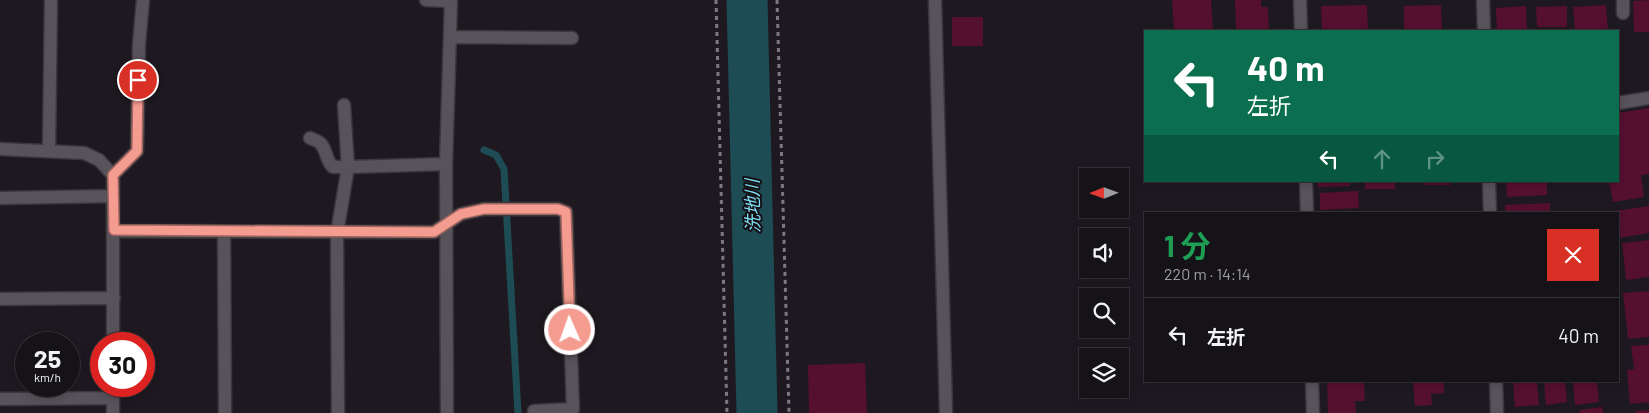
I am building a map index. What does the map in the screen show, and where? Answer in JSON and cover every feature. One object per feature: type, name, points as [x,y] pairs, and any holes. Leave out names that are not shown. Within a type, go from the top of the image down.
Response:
[{"type":"street","points":[[49,151],[51,0]]},
{"type":"street","points":[[113,175],[137,151],[139,44],[143,0]]},
{"type":"street","points":[[426,0],[451,1],[446,164],[446,413]]},
{"type":"street","points":[[936,0],[946,413]]},
{"type":"street","points":[[1300,0],[1301,30]]},
{"type":"street","points":[[1483,0],[1484,30]]},
{"type":"street","points":[[450,37],[572,38]]},
{"type":"street","points":[[1619,104],[1649,98]]},
{"type":"street","points":[[338,413],[337,233],[348,167],[344,105]]},
{"type":"street","points":[[310,138],[321,143],[328,163],[333,167],[446,164]]},
{"type":"street","points":[[0,149],[84,153],[99,160],[113,175],[113,332]]},
{"type":"street","points":[[1306,182],[1307,212]]},
{"type":"street","points":[[1489,182],[1490,212]]},
{"type":"street","points":[[0,198],[113,196]]},
{"type":"street","points":[[114,230],[337,233],[434,232],[461,214],[484,209],[558,209],[566,212],[573,408],[534,411],[534,413]]},
{"type":"street","points":[[224,232],[225,413]]},
{"type":"street","points":[[0,299],[114,298]]},
{"type":"street","points":[[1312,382],[1313,413]]},
{"type":"street","points":[[1496,382],[1496,413]]},
{"type":"street","points":[[0,399],[90,393]]},
{"type":"street","points":[[113,397],[113,413]]},
{"type":"path","points":[[716,0],[727,413]]},
{"type":"path","points":[[777,0],[789,413]]},
{"type":"building","points":[[1172,0],[1211,0],[1213,30],[1174,30]]},
{"type":"building","points":[[1235,0],[1261,0],[1261,7],[1268,7],[1269,30],[1236,30]]},
{"type":"building","points":[[1649,0],[1649,32],[1634,32],[1633,1]]},
{"type":"building","points":[[1367,5],[1368,30],[1322,30],[1321,6]]},
{"type":"building","points":[[1441,5],[1442,30],[1404,30],[1404,6]]},
{"type":"building","points":[[1606,5],[1608,30],[1575,30],[1573,7]]},
{"type":"building","points":[[1526,6],[1527,30],[1497,30],[1496,8]]},
{"type":"building","points":[[1567,6],[1567,27],[1537,27],[1536,7]]},
{"type":"building","points":[[952,17],[983,17],[983,46],[952,46]]},
{"type":"building","points":[[1649,108],[1649,174],[1641,175],[1644,197],[1613,202],[1609,182],[1619,182],[1619,113]]},
{"type":"building","points":[[1318,182],[1350,182],[1350,186],[1318,187]]},
{"type":"building","points":[[1365,182],[1395,182],[1395,189],[1365,189]]},
{"type":"building","points":[[1424,182],[1450,182],[1450,185],[1425,185]]},
{"type":"building","points":[[1506,182],[1547,182],[1547,195],[1507,197]]},
{"type":"building","points":[[1358,191],[1359,208],[1320,210],[1320,193]]},
{"type":"building","points":[[1550,203],[1550,212],[1505,212],[1505,205]]},
{"type":"building","points":[[1649,206],[1649,233],[1619,238],[1619,212],[1615,211]]},
{"type":"building","points":[[1649,240],[1649,277],[1626,280],[1622,243]]},
{"type":"building","points":[[1649,291],[1649,337],[1628,339],[1623,293]]},
{"type":"building","points":[[1649,345],[1649,402],[1630,404],[1627,370],[1634,369],[1631,346]]},
{"type":"building","points":[[865,363],[867,413],[809,413],[808,365]]},
{"type":"building","points":[[1327,382],[1364,382],[1365,401],[1355,401],[1356,413],[1328,413]]},
{"type":"building","points":[[1413,382],[1444,382],[1444,393],[1431,394],[1432,405],[1415,406]]},
{"type":"building","points":[[1513,382],[1537,382],[1539,405],[1515,407]]},
{"type":"building","points":[[1544,382],[1565,382],[1567,402],[1546,405]]},
{"type":"building","points":[[1573,382],[1597,382],[1599,402],[1575,405]]},
{"type":"building","points":[[1602,407],[1603,413],[1580,413],[1579,410]]},
{"type":"building","points":[[1649,410],[1649,413],[1636,413],[1636,411]]},
{"type":"waterway","name":"洗地川","points":[[747,0],[757,413]]},
{"type":"waterway","points":[[484,150],[496,155],[504,169],[518,413]]},
{"type":"route","points":[[138,80],[137,151],[113,175],[114,230],[337,233],[434,232],[461,214],[484,209],[558,209],[566,212],[570,330]]}]
